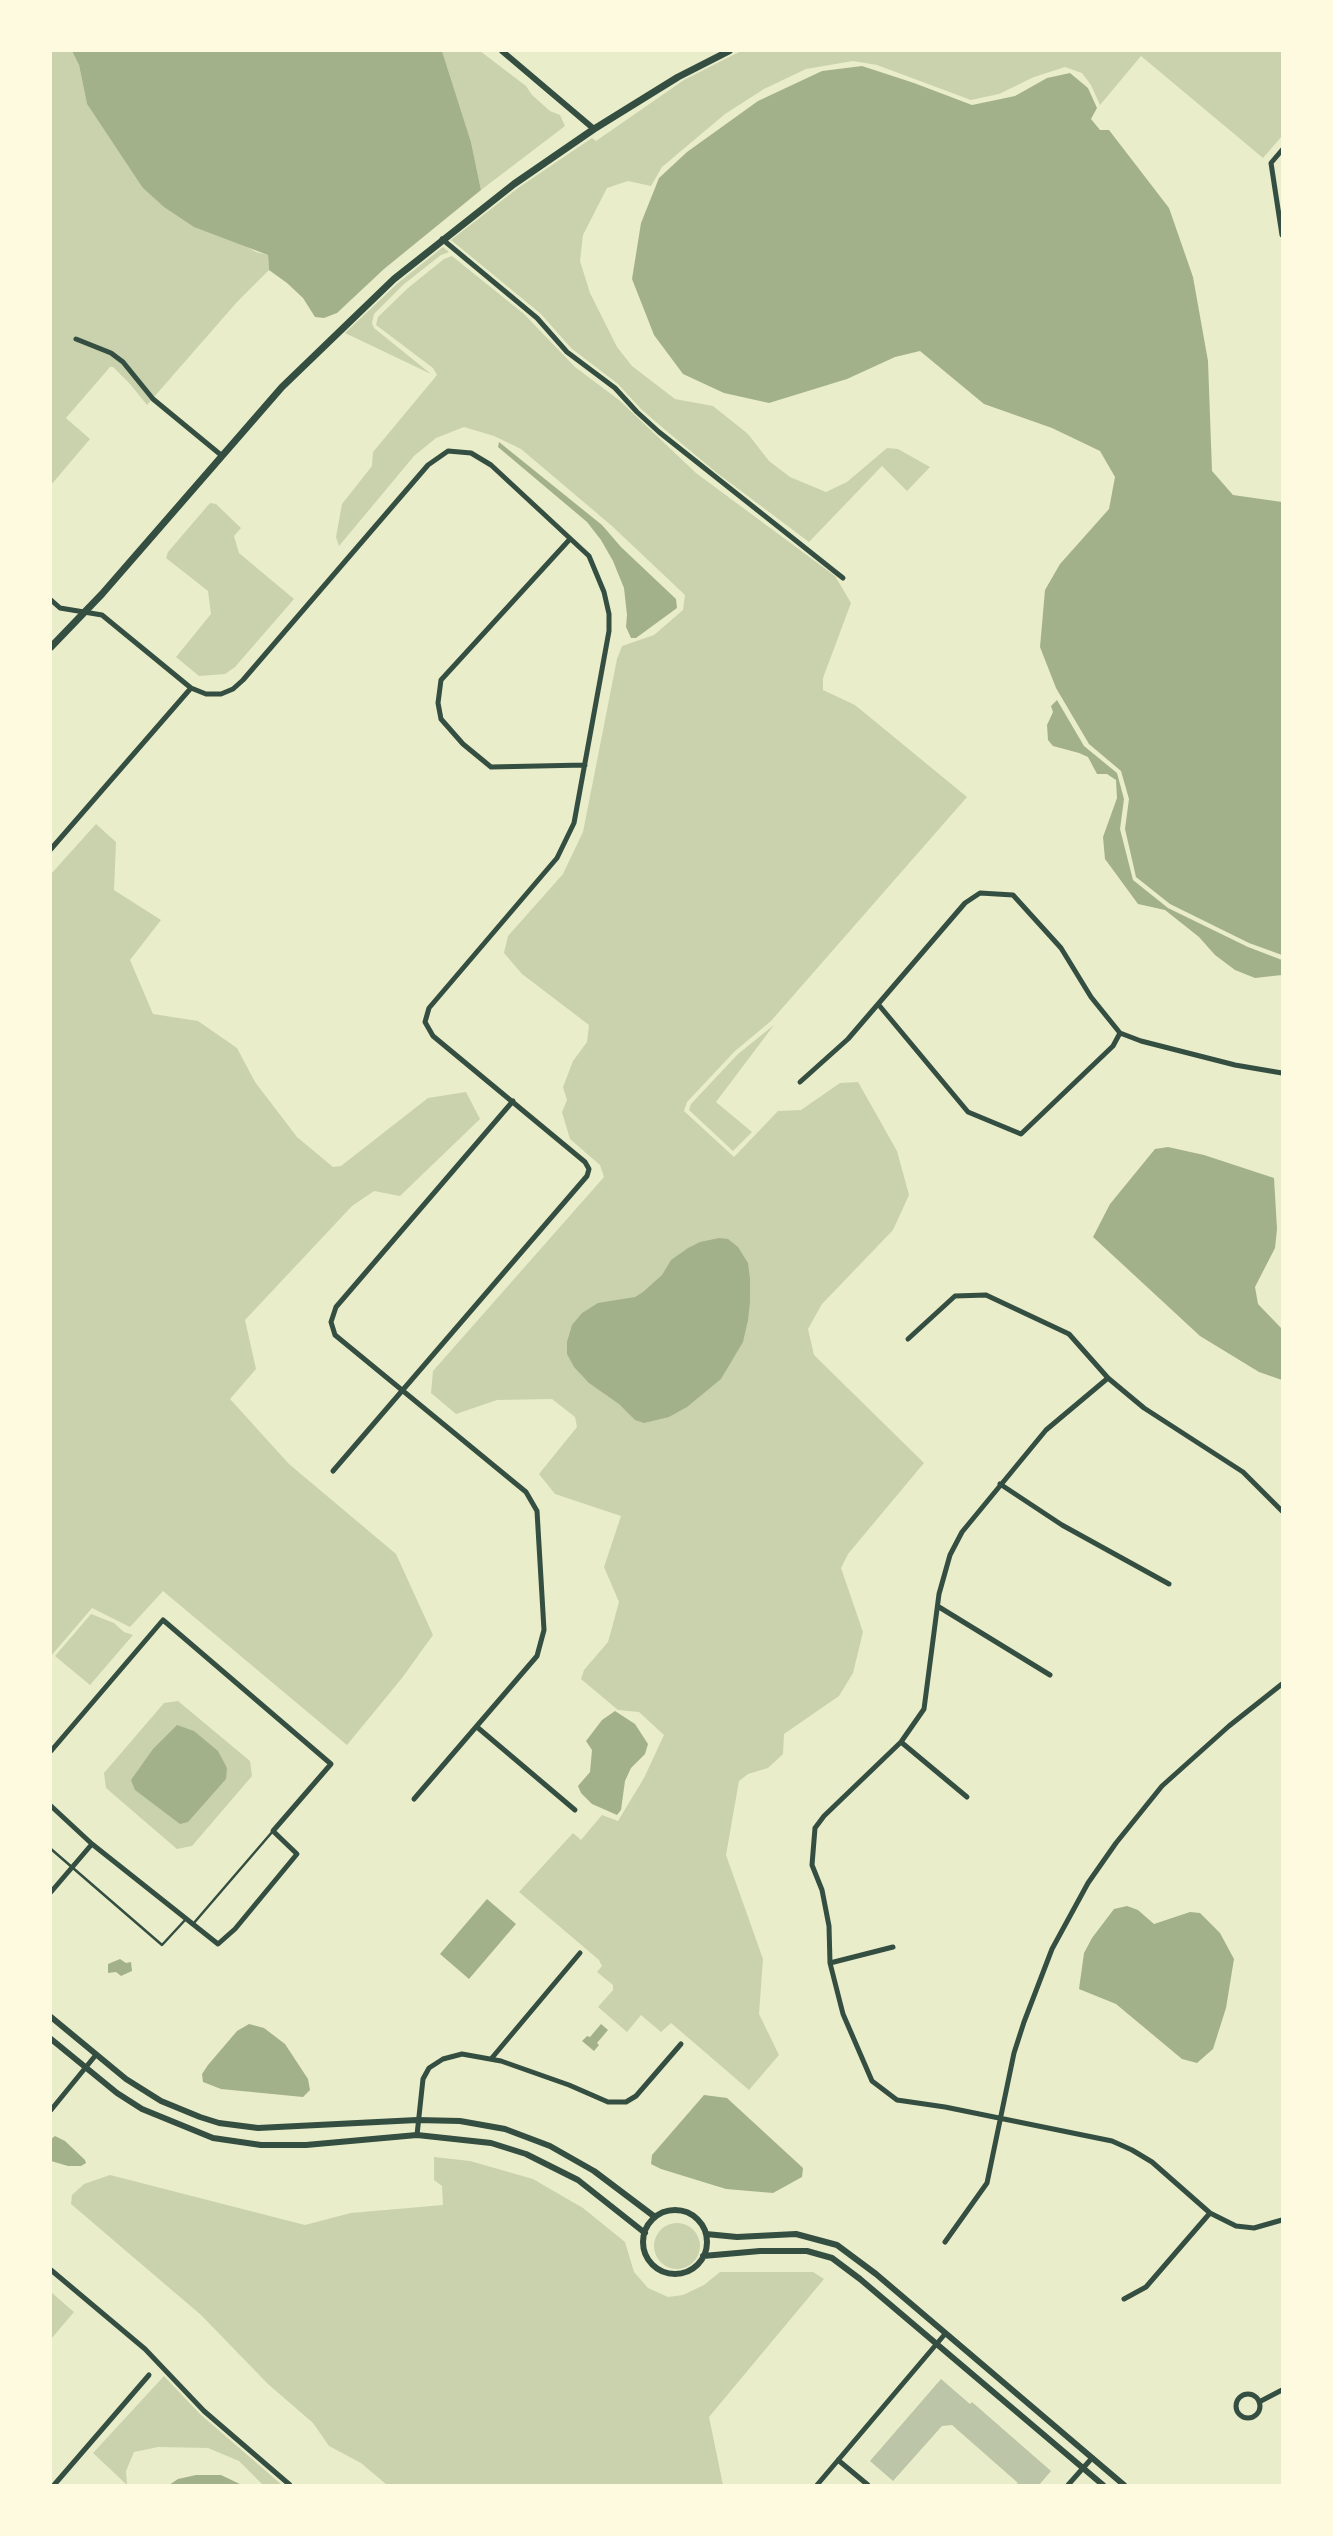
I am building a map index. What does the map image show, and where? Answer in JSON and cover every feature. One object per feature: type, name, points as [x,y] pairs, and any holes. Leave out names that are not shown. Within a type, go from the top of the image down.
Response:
[{"type":"main road","points":[[51,647],[282,387],[394,279],[514,184],[594,129],[678,77],[729,51]]},
{"type":"street","points":[[502,51],[594,129]]},
{"type":"street","points":[[1282,150],[1271,163],[1282,235]]},
{"type":"street","points":[[442,239],[537,318],[567,352],[615,388],[659,432],[843,578]]},
{"type":"street","points":[[76,339],[111,353],[123,362],[159,404],[221,455]]},
{"type":"street","points":[[51,600],[60,608],[102,615],[191,688],[206,694],[221,694],[233,690],[428,466],[448,452],[471,453],[491,466],[589,556],[604,592],[609,614],[608,631],[574,823],[557,858],[429,1007],[425,1022],[433,1036],[585,1162],[589,1169],[587,1176],[333,1471]]},
{"type":"street","points":[[570,539],[441,680],[438,703],[441,719],[463,744],[491,767],[585,765]]},
{"type":"street","points":[[51,849],[191,688]]},
{"type":"street","points":[[800,1083],[848,1039],[965,903],[980,893],[1013,895],[1061,948],[1091,997],[1120,1033],[1154,1045],[1235,1065],[1282,1073]]},
{"type":"street","points":[[878,1004],[968,1112],[1021,1134],[1113,1046],[1120,1033]]},
{"type":"street","points":[[414,1800],[537,1656],[542,1645],[544,1630],[537,1511],[526,1492],[335,1335],[331,1322],[336,1307],[513,1101]]},
{"type":"street","points":[[908,1339],[955,1296],[986,1295],[1069,1334],[1108,1377],[1144,1408],[1243,1472],[1282,1511]]},
{"type":"street","points":[[1108,1377],[1046,1430],[962,1532],[950,1555],[939,1594],[924,1709],[901,1742],[824,1816],[815,1828],[813,1865],[822,1890],[829,1926],[830,1963],[843,2014],[872,2081],[897,2099],[1111,2141],[1152,2162],[1210,2213],[1237,2226],[1254,2228],[1282,2220]]},
{"type":"street","points":[[1000,1484],[1062,1525],[1168,1584]]},
{"type":"street","points":[[939,1607],[1050,1675]]},
{"type":"street","points":[[51,1751],[163,1620],[331,1764],[273,1831],[297,1854],[235,1929],[218,1944],[92,1844],[51,1806]]},
{"type":"street","points":[[945,2242],[987,2183],[1014,2053],[1052,1949],[1088,1883],[1115,1843],[1162,1786],[1282,1684]]},
{"type":"street","points":[[477,1727],[575,1810]]},
{"type":"street","points":[[901,1742],[967,1797]]},
{"type":"street","points":[[51,1892],[92,1844]]},
{"type":"street","points":[[830,1963],[894,1947]]},
{"type":"street","points":[[491,2059],[580,1954]]},
{"type":"street","points":[[51,2017],[95,2056],[161,2101],[219,2123],[258,2128],[417,2120],[460,2121],[505,2129],[550,2146],[594,2171],[655,2217]]},
{"type":"street","points":[[51,2039],[85,2068],[142,2109],[213,2138],[261,2145],[306,2145],[416,2134],[491,2143],[526,2154],[578,2180],[645,2233]]},
{"type":"street","points":[[416,2134],[422,2079],[429,2068],[443,2059],[462,2054],[491,2059],[569,2085],[608,2102],[626,2102],[636,2096],[681,2044]]},
{"type":"street","points":[[51,2109],[95,2056]]},
{"type":"street","points":[[677,2210],[690,2213],[700,2222],[706,2234],[707,2247],[704,2256],[692,2269],[680,2274],[667,2273],[655,2267],[646,2257],[643,2244],[645,2233],[655,2217],[677,2210]]},
{"type":"street","points":[[1124,2298],[1146,2287],[1210,2213]]},
{"type":"street","points":[[706,2234],[737,2238],[796,2234],[837,2245],[876,2274],[1124,2485]]},
{"type":"street","points":[[704,2256],[760,2251],[807,2251],[832,2258],[1103,2485]]},
{"type":"street","points":[[51,2270],[145,2349],[204,2411],[290,2485]]},
{"type":"street","points":[[817,2485],[945,2334]]},
{"type":"street","points":[[54,2485],[149,2375]]},
{"type":"street","points":[[1259,2402],[1282,2390]]},
{"type":"street","points":[[1244,2394],[1253,2395],[1259,2402],[1258,2411],[1251,2417],[1242,2416],[1236,2409],[1237,2400],[1244,2394]]},
{"type":"street","points":[[1068,2485],[1092,2458]]},
{"type":"street","points":[[838,2460],[868,2485]]},
{"type":"lane","points":[[193,1924],[273,1831]]},
{"type":"lane","points":[[51,1849],[162,1945],[186,1919]]},
{"type":"shaded area","points":[[51,51],[72,51],[79,65],[87,104],[142,187],[256,252],[268,255],[269,270],[237,302],[147,405],[130,384],[110,367],[66,418],[90,439],[51,485]]},
{"type":"shaded area","points":[[72,51],[442,51],[471,142],[481,190],[384,269],[337,313],[324,318],[315,317],[303,298],[269,270],[268,255],[194,227],[164,207],[142,187],[87,104],[79,65]]},
{"type":"shaded area","points":[[442,51],[480,51],[526,86],[550,111],[560,115],[565,126],[481,190],[471,142]]},
{"type":"shaded area","points":[[741,51],[1282,51],[1282,136],[1263,158],[1141,56],[1100,105],[1082,73],[1065,67],[1034,77],[999,94],[971,100],[877,65],[853,61],[806,69],[764,89],[725,114],[662,167],[651,186],[628,181],[607,188],[583,235],[580,261],[590,293],[617,347],[632,366],[675,399],[713,406],[748,434],[769,461],[790,477],[826,492],[847,482],[887,448],[898,449],[930,467],[907,491],[882,466],[809,542],[717,473],[663,428],[618,384],[571,348],[541,314],[451,240],[518,188],[592,138],[596,141],[684,80]]},
{"type":"shaded area","points":[[862,66],[972,105],[1015,96],[1047,78],[1070,73],[1088,88],[1097,108],[1091,119],[1100,130],[1109,130],[1169,208],[1193,277],[1208,361],[1212,471],[1233,495],[1282,502],[1282,955],[1249,943],[1170,904],[1136,877],[1125,829],[1129,799],[1121,771],[1089,744],[1056,688],[1040,647],[1045,590],[1060,564],[1109,509],[1115,477],[1100,451],[1052,428],[984,404],[920,351],[895,357],[847,379],[769,403],[724,393],[683,374],[654,335],[632,279],[641,223],[659,178],[687,152],[758,101],[822,71]]},
{"type":"shaded area","points":[[443,247],[449,252],[441,255],[404,284],[374,314],[372,323],[374,328],[431,374],[345,333],[398,283]]},
{"type":"shaded area","points":[[452,256],[524,314],[575,367],[619,400],[696,473],[835,576],[851,603],[823,678],[823,690],[855,705],[967,797],[771,1021],[735,1051],[687,1102],[684,1111],[734,1157],[778,1111],[801,1110],[840,1083],[858,1082],[897,1151],[909,1195],[893,1230],[822,1304],[808,1329],[814,1355],[924,1463],[848,1554],[841,1568],[863,1632],[853,1673],[839,1696],[784,1734],[783,1754],[768,1768],[748,1774],[739,1781],[726,1855],[763,1959],[759,2014],[779,2055],[749,2090],[671,2023],[661,2032],[641,2015],[627,2032],[598,2007],[613,1990],[613,1985],[597,1972],[602,1966],[599,1960],[519,1892],[573,1833],[581,1840],[602,1815],[618,1821],[644,1778],[664,1735],[639,1712],[618,1710],[581,1679],[584,1670],[608,1642],[619,1602],[604,1567],[621,1516],[555,1494],[539,1474],[577,1427],[575,1417],[552,1399],[497,1400],[456,1414],[431,1393],[433,1371],[604,1177],[600,1165],[570,1139],[562,1112],[567,1100],[563,1087],[573,1061],[587,1042],[589,1025],[522,974],[504,953],[508,936],[563,874],[583,832],[617,659],[622,646],[654,635],[683,610],[685,595],[612,526],[521,449],[494,436],[464,427],[436,438],[414,456],[339,546],[336,537],[342,504],[372,466],[373,452],[437,375],[433,368],[376,325],[378,317],[408,288],[444,259]]},
{"type":"shaded area","points":[[499,442],[602,525],[621,547],[676,599],[677,608],[636,638],[631,638],[626,627],[624,588],[601,540],[587,522],[498,447]]},
{"type":"shaded area","points":[[210,503],[216,504],[241,528],[234,536],[239,553],[294,599],[235,667],[225,674],[199,676],[176,657],[211,614],[208,591],[166,558],[168,552]]},
{"type":"shaded area","points":[[1057,700],[1084,746],[1117,773],[1124,799],[1120,829],[1133,880],[1168,908],[1248,947],[1282,960],[1282,975],[1255,978],[1235,970],[1165,910],[1138,904],[1105,859],[1103,837],[1117,798],[1116,780],[1107,774],[1097,774],[1088,757],[1053,746],[1048,740],[1047,725],[1053,712],[1051,706]]},
{"type":"shaded area","points":[[96,824],[116,842],[114,890],[161,920],[130,960],[153,1014],[198,1021],[237,1048],[255,1082],[297,1137],[333,1167],[341,1166],[428,1098],[466,1092],[480,1119],[400,1196],[374,1191],[352,1206],[245,1320],[256,1369],[230,1399],[289,1464],[396,1554],[433,1635],[347,1745],[163,1591],[130,1627],[92,1608],[51,1656],[51,874]]},
{"type":"shaded area","points":[[774,1025],[716,1102],[752,1132],[733,1151],[689,1110],[691,1104],[738,1054]]},
{"type":"shaded area","points":[[1168,1147],[1204,1155],[1274,1178],[1277,1229],[1275,1248],[1255,1287],[1258,1304],[1282,1329],[1282,1380],[1259,1372],[1200,1336],[1093,1237],[1110,1204],[1155,1149]]},
{"type":"shaded area","points":[[719,1238],[728,1239],[738,1247],[748,1263],[750,1302],[743,1342],[721,1379],[687,1407],[669,1417],[644,1423],[635,1420],[619,1404],[589,1383],[574,1367],[567,1354],[572,1325],[582,1313],[598,1303],[635,1297],[662,1275],[671,1260],[688,1248]]},
{"type":"shaded area","points":[[91,1614],[114,1623],[124,1632],[133,1635],[90,1685],[55,1656]]},
{"type":"shaded area","points":[[178,1701],[250,1761],[252,1776],[192,1846],[177,1849],[106,1788],[104,1773],[164,1703]]},
{"type":"shaded area","points":[[615,1711],[635,1724],[648,1744],[645,1754],[631,1768],[625,1781],[621,1810],[617,1815],[592,1804],[578,1786],[590,1772],[592,1750],[586,1741],[602,1720]]},
{"type":"shaded area","points":[[177,1725],[194,1731],[218,1751],[227,1768],[226,1779],[188,1822],[180,1824],[135,1790],[131,1780],[153,1749]]},
{"type":"shaded area","points":[[487,1899],[516,1924],[469,1979],[440,1954]]},
{"type":"shaded area","points":[[1127,1906],[1138,1910],[1154,1924],[1190,1912],[1200,1913],[1220,1933],[1234,1959],[1226,2008],[1213,2049],[1197,2063],[1182,2059],[1116,2004],[1079,1989],[1084,1953],[1092,1938],[1114,1909]]},
{"type":"shaded area","points":[[120,1959],[126,1963],[131,1962],[132,1971],[121,1976],[116,1972],[108,1973],[108,1964]]},
{"type":"shaded area","points":[[249,2024],[264,2028],[285,2044],[308,2079],[310,2090],[303,2097],[221,2089],[203,2082],[202,2074],[208,2065],[237,2031]]},
{"type":"shaded area","points":[[601,2024],[608,2030],[594,2051],[582,2041],[587,2036],[590,2037]]},
{"type":"shaded area","points":[[704,2095],[727,2098],[803,2168],[802,2177],[773,2193],[726,2189],[651,2164],[652,2155]]},
{"type":"shaded area","points":[[55,2136],[65,2141],[86,2163],[81,2166],[68,2166],[51,2161],[51,2139]]},
{"type":"shaded area","points":[[434,2157],[470,2161],[533,2179],[583,2208],[625,2242],[634,2272],[648,2288],[668,2297],[683,2295],[704,2285],[720,2272],[813,2272],[824,2279],[709,2417],[723,2485],[387,2485],[361,2463],[329,2446],[313,2423],[268,2384],[201,2315],[71,2204],[72,2195],[84,2184],[110,2175],[305,2225],[351,2213],[443,2205],[442,2186],[434,2180]]},
{"type":"shaded area","points":[[677,2223],[693,2230],[700,2246],[693,2262],[677,2269],[661,2262],[654,2246],[661,2230]]},
{"type":"shaded area","points":[[51,2292],[74,2312],[51,2339]]},
{"type":"shaded area","points":[[164,2376],[200,2414],[282,2485],[263,2485],[239,2461],[208,2448],[158,2447],[134,2452],[126,2471],[127,2485],[93,2453]]},
{"type":"shaded area","points":[[196,2475],[221,2475],[242,2485],[169,2485],[178,2479]]},
{"type":"building","points":[[941,2379],[970,2404],[972,2402],[1051,2471],[1039,2485],[1015,2485],[1018,2483],[952,2425],[942,2426],[893,2481],[870,2461]]}]
